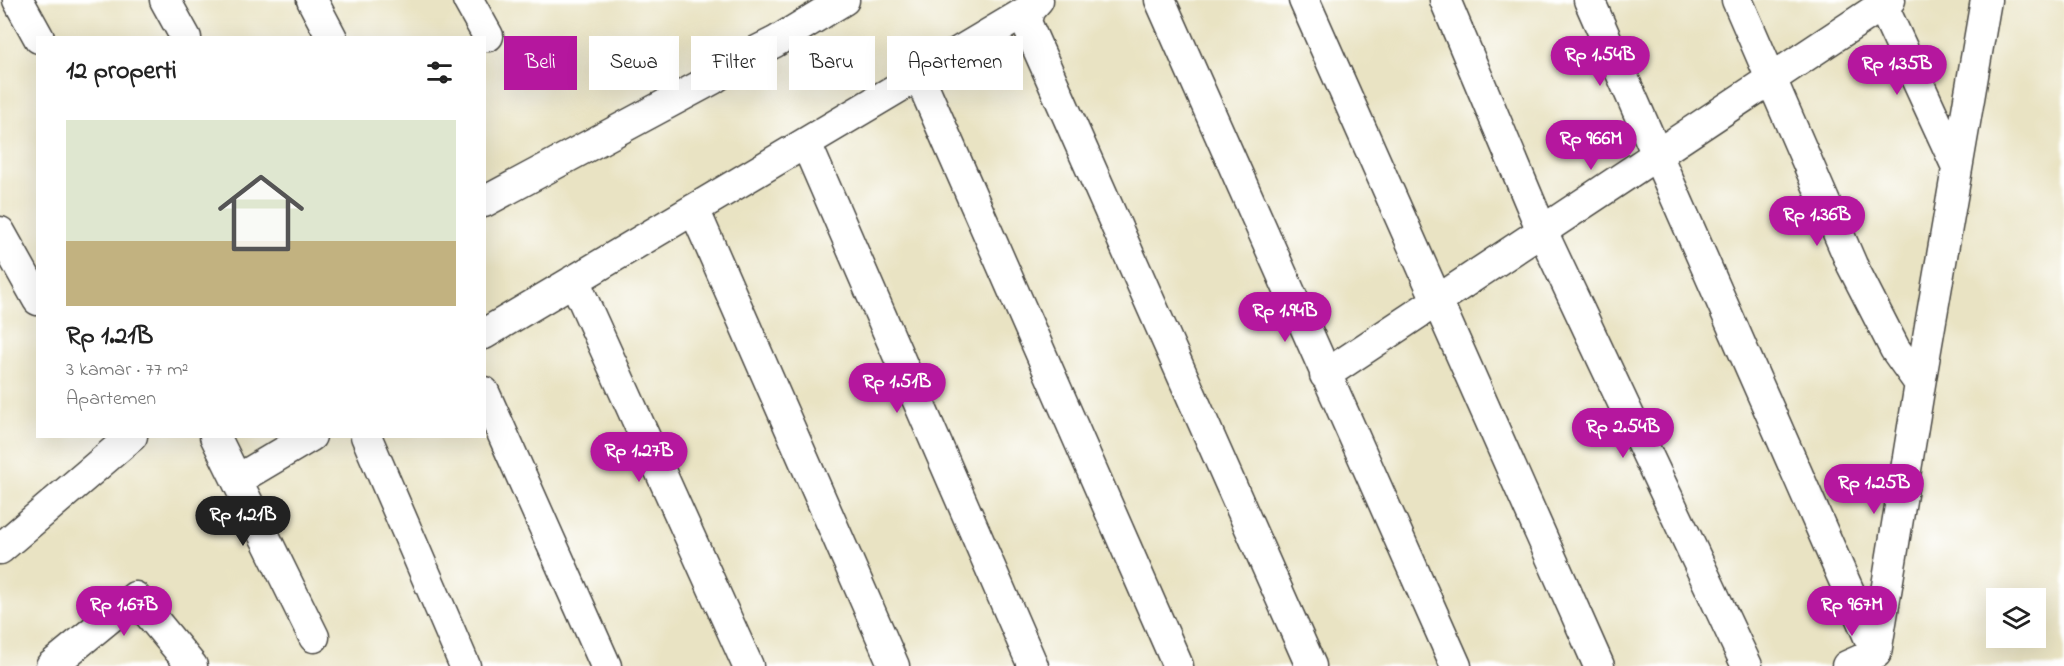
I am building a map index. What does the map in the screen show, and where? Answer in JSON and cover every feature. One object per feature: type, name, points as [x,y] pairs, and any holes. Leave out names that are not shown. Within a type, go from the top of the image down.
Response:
[{"type":"street","points":[[18,0],[38,36]]},
{"type":"street","points":[[165,0],[185,36]]},
{"type":"street","points":[[312,0],[331,36]]},
{"type":"street","points":[[468,0],[488,36]]},
{"type":"street","points":[[486,201],[713,79],[745,57],[775,42],[844,0]]},
{"type":"street","points":[[1160,0],[1456,666]]},
{"type":"street","points":[[1304,0],[1599,666]]},
{"type":"street","points":[[1445,0],[1542,231],[1748,666]]},
{"type":"street","points":[[1589,0],[1876,653]]},
{"type":"street","points":[[1737,0],[1852,265],[1895,349],[1920,384]]},
{"type":"street","points":[[1876,653],[1986,0]]},
{"type":"street","points":[[1325,375],[1772,80],[1884,1],[1957,167]]},
{"type":"street","points":[[983,36],[1033,5]]},
{"type":"street","points":[[1033,5],[1026,22],[1311,666]]},
{"type":"street","points":[[486,333],[895,90]]},
{"type":"street","points":[[925,90],[1178,666]]},
{"type":"street","points":[[806,143],[1033,666]]},
{"type":"street","points":[[694,209],[894,666]]},
{"type":"street","points":[[0,232],[36,296]]},
{"type":"street","points":[[574,280],[748,666]]},
{"type":"street","points":[[486,396],[606,666]]},
{"type":"street","points":[[0,549],[130,438]]},
{"type":"street","points":[[216,438],[314,637]]},
{"type":"street","points":[[237,480],[308,438]]},
{"type":"street","points":[[367,438],[465,666]]},
{"type":"street","points":[[51,666],[135,597],[192,666]]},
{"type":"street","points":[[1847,666],[1876,653]]}]
